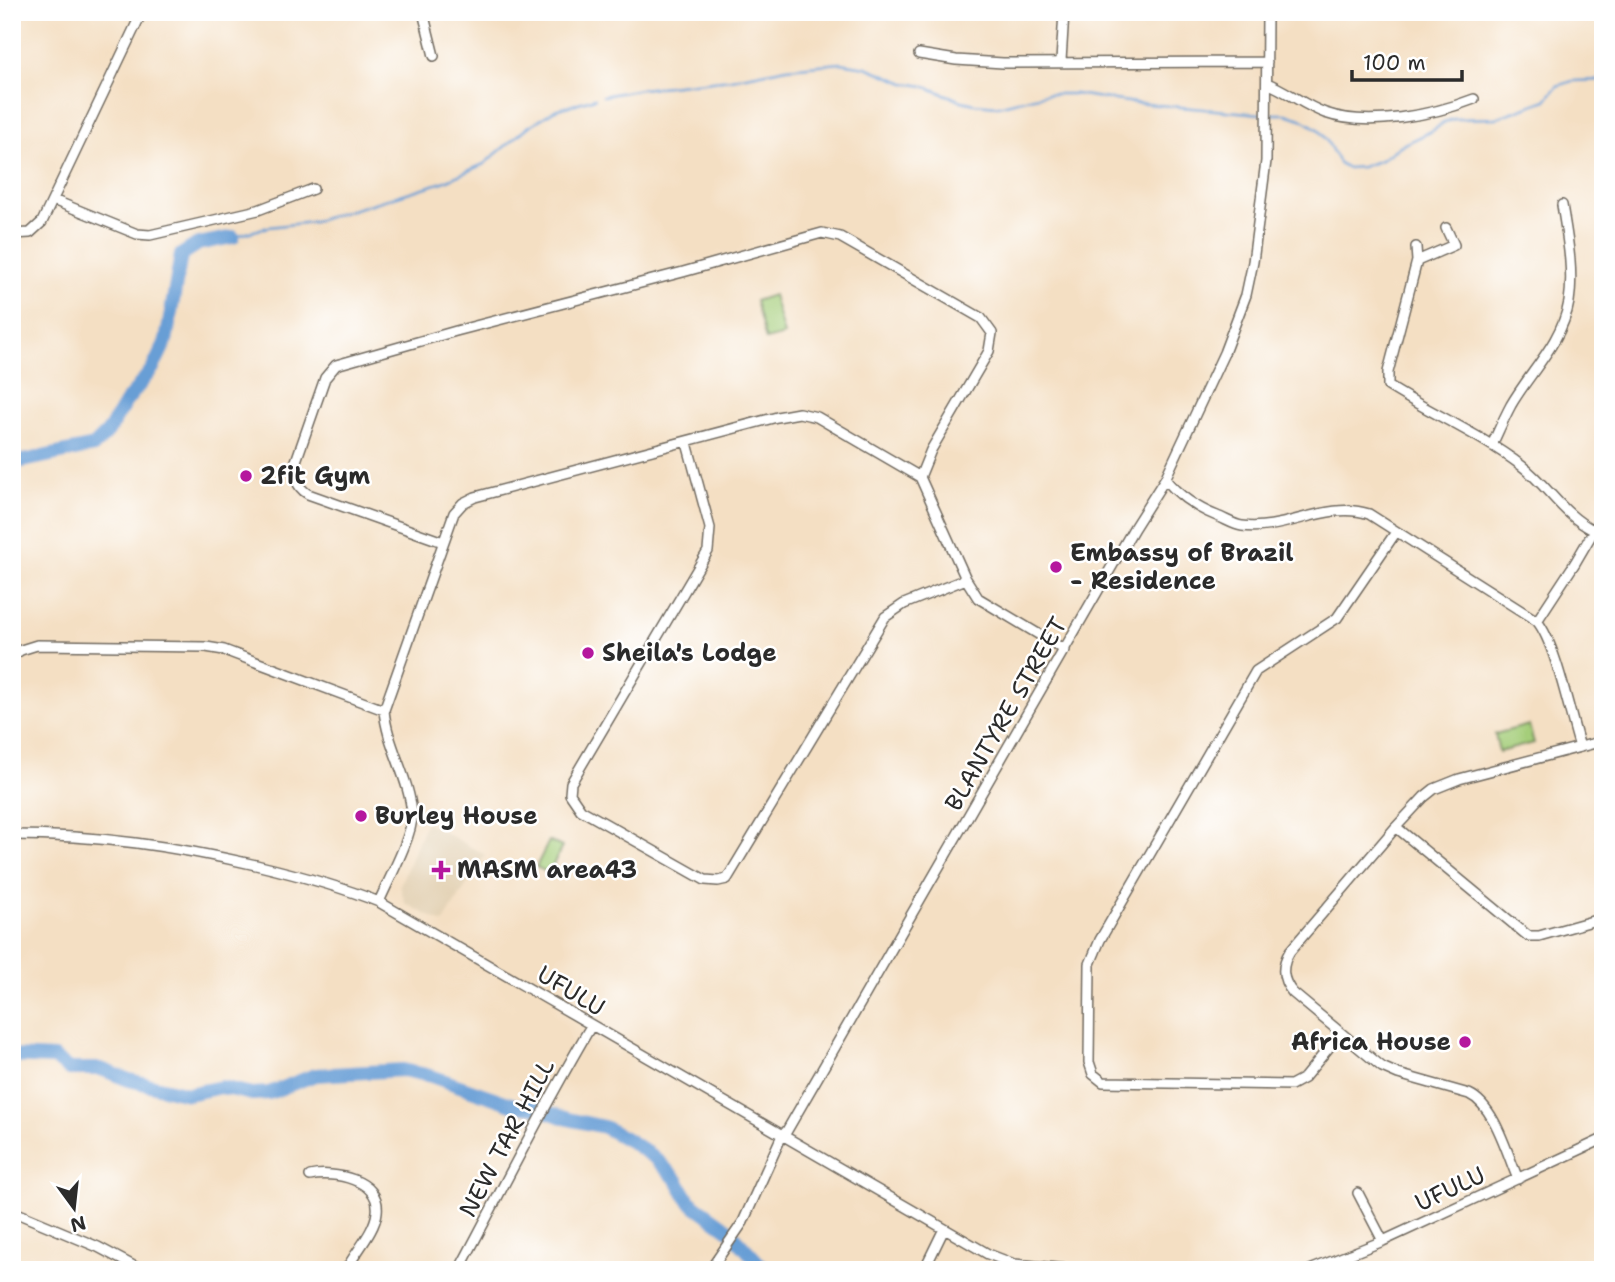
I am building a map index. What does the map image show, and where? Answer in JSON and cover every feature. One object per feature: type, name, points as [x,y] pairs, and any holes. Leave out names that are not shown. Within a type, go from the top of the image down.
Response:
[{"type":"street","points":[[12,234],[25,234],[42,222],[142,12]]},
{"type":"street","points":[[423,12],[434,56]]},
{"type":"street","points":[[1061,61],[1064,12]]},
{"type":"street","name":"BLANTYRE STREET","points":[[710,1270],[743,1222],[784,1134],[1165,479],[1224,353],[1245,296],[1253,262],[1266,162],[1267,12]]},
{"type":"street","points":[[919,54],[1003,63],[1267,62]]},
{"type":"street","points":[[1267,83],[1282,88],[1322,112],[1360,118],[1434,113],[1474,99]]},
{"type":"street","points":[[53,200],[136,234],[150,235],[258,210],[313,188]]},
{"type":"street","points":[[1492,444],[1511,406],[1550,347],[1566,316],[1571,284],[1562,205]]},
{"type":"street","points":[[1417,261],[1459,243],[1446,228]]},
{"type":"street","points":[[443,542],[308,494],[297,483],[296,461],[306,430],[325,379],[336,365],[822,233],[840,237],[981,318],[992,333],[989,351],[931,450],[920,477]]},
{"type":"street","points":[[1416,247],[1417,261],[1388,372],[1388,386],[1492,444],[1532,475],[1573,519],[1593,530]]},
{"type":"street","points":[[379,902],[408,835],[412,814],[384,710],[454,513],[469,500],[777,417],[807,414],[817,417],[920,477],[966,579],[978,598],[1065,650]]},
{"type":"street","points":[[687,443],[710,528],[708,551],[571,783],[570,794],[581,810],[705,880],[727,879],[885,617],[904,604],[966,579]]},
{"type":"street","points":[[1165,479],[1175,491],[1201,509],[1240,526],[1275,524],[1343,509],[1369,514],[1537,621],[1550,646],[1580,747]]},
{"type":"street","points":[[1537,621],[1603,515]]},
{"type":"street","points":[[1340,1034],[1304,1078],[1291,1085],[1104,1082],[1093,1074],[1089,1062],[1090,964],[1100,940],[1256,671],[1336,618],[1396,532]]},
{"type":"street","points":[[12,656],[21,649],[37,645],[206,647],[224,650],[384,710]]},
{"type":"street","points":[[1518,1180],[1487,1108],[1479,1099],[1458,1090],[1387,1070],[1340,1034],[1289,989],[1284,979],[1283,967],[1290,951],[1424,797],[1446,784],[1603,741]]},
{"type":"street","points":[[1396,827],[1528,936],[1539,936],[1603,918]]},
{"type":"street","name":"UFULU","points":[[12,835],[103,838],[162,845],[327,882],[379,902],[988,1254],[1014,1264],[1078,1270]]},
{"type":"street","name":"NEW TAR HILL","points":[[459,1270],[550,1096],[591,1026]]},
{"type":"street","name":"UFULU","points":[[1310,1270],[1384,1241],[1603,1139]]},
{"type":"street","points":[[310,1176],[345,1176],[357,1181],[377,1201],[377,1214],[373,1225],[346,1270]]},
{"type":"street","points":[[1358,1193],[1384,1241]]},
{"type":"street","points":[[12,1211],[105,1250],[141,1270]]},
{"type":"street","points":[[923,1270],[944,1229]]},
{"type":"shaded area","name":"MASM area43","points":[[426,822],[485,855],[443,923],[405,903],[400,885]]},
{"type":"green space","points":[[773,295],[784,335],[766,340],[755,301]]},
{"type":"green space","points":[[1529,725],[1534,743],[1499,752],[1495,734]]},
{"type":"green space","points":[[549,841],[562,847],[549,873],[536,867]]},
{"type":"waterway","points":[[603,96],[731,79],[787,68],[841,63],[866,67],[905,83],[924,86],[975,104],[998,106],[1046,94],[1075,94],[1135,103],[1261,114]]},
{"type":"waterway","points":[[1273,114],[1286,114],[1318,129],[1339,163],[1348,168],[1362,167],[1381,160],[1400,146],[1445,122],[1454,119],[1496,118],[1546,100],[1557,86],[1573,81],[1603,80]]},
{"type":"waterway","points":[[233,237],[268,227],[312,222],[443,182],[484,164],[528,127],[555,110],[595,98]]},
{"type":"waterway","points":[[12,460],[23,461],[94,446],[108,432],[125,403],[153,368],[166,341],[181,255],[198,244],[233,237]]},
{"type":"waterway","points":[[12,1056],[54,1058],[69,1069],[101,1069],[129,1080],[188,1094],[221,1087],[252,1094],[269,1093],[315,1075],[403,1070],[431,1076],[514,1105],[533,1107],[604,1127],[655,1158],[677,1180],[690,1202],[729,1230]]},
{"type":"waterway","points":[[734,1236],[765,1270]]},
{"type":"place","name":"2fit Gym","points":[[246,476]]},
{"type":"place","name":"Embassy of Brazil - Residence","points":[[1056,567]]},
{"type":"place","name":"Sheila's Lodge","points":[[588,653]]},
{"type":"place","name":"Burley House","points":[[361,816]]},
{"type":"place","name":"MASM area43","points":[[441,870]]},
{"type":"place","name":"Africa House","points":[[1465,1042]]}]
